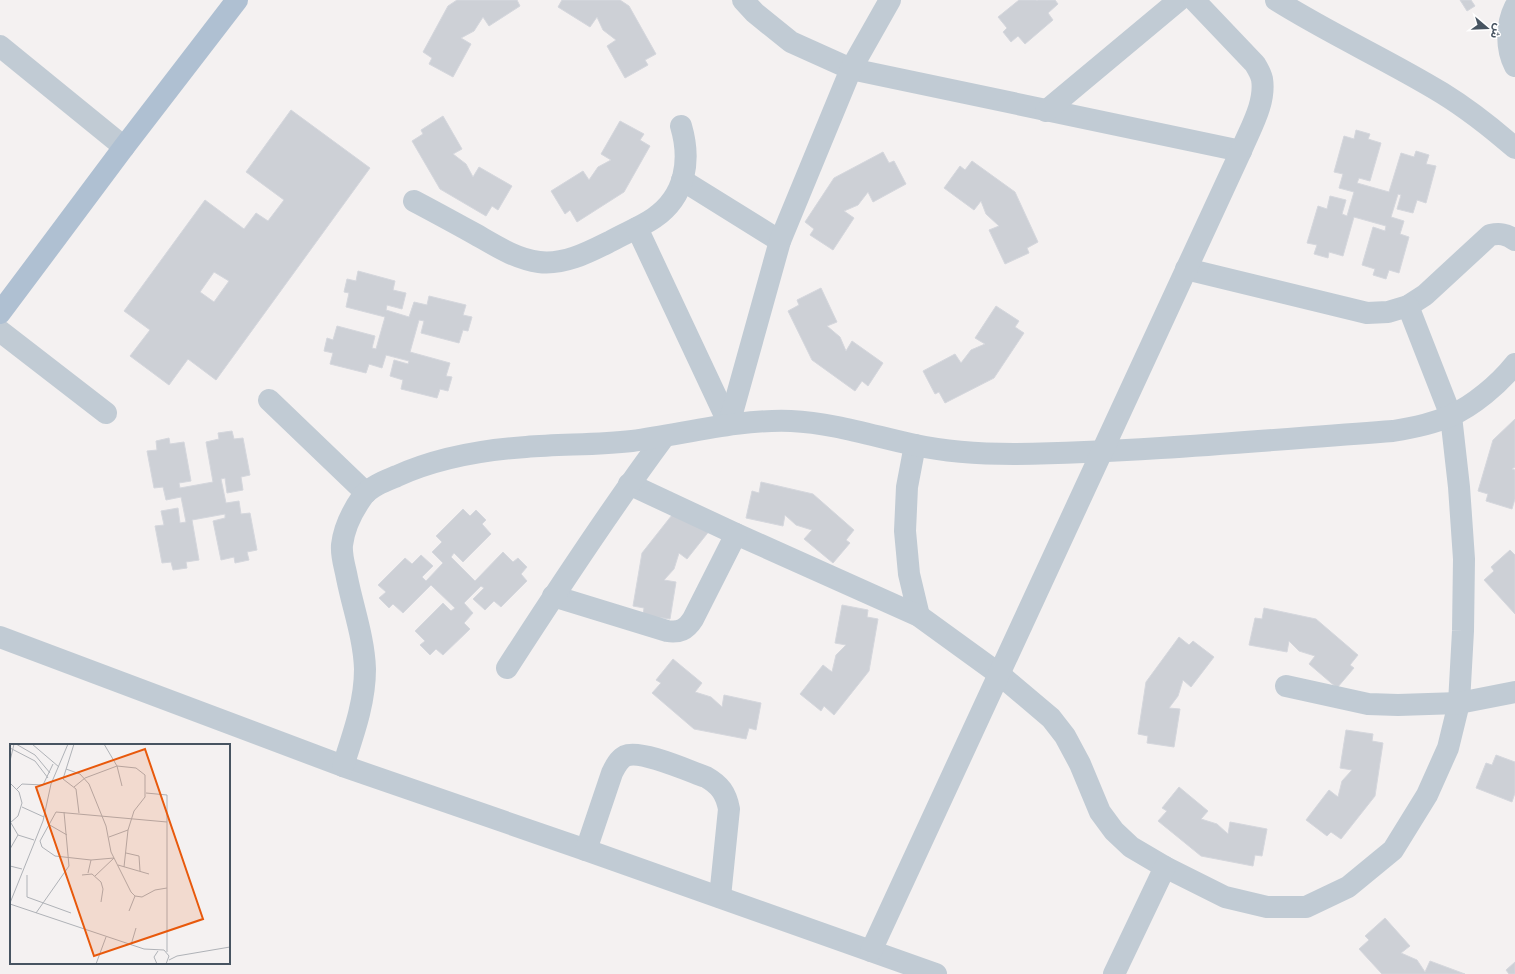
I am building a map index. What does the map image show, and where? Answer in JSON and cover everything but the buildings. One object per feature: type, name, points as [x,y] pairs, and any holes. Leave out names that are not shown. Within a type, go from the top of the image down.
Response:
[{"type":"main road","points":[[0,314],[124,147],[237,0]]},
{"type":"street","points":[[744,0],[755,13],[791,42],[851,69],[1241,151]]},
{"type":"street","points":[[729,424],[780,241],[851,69],[890,0]]},
{"type":"street","points":[[1046,111],[1179,0]]},
{"type":"street","points":[[871,951],[1241,151],[1260,105],[1263,92],[1262,77],[1255,64],[1194,0]]},
{"type":"street","points":[[1276,0],[1311,21],[1442,93],[1486,124],[1515,148]]},
{"type":"street","points":[[1515,7],[1512,12],[1508,34],[1510,56],[1515,66]]},
{"type":"street","points":[[0,46],[124,147]]},
{"type":"street","points":[[414,201],[513,255],[540,262],[554,262],[573,258],[591,252],[637,228],[654,218],[666,208],[676,195],[686,167],[687,153],[681,126]]},
{"type":"street","points":[[682,180],[780,241]]},
{"type":"street","points":[[637,228],[729,424]]},
{"type":"street","points":[[1186,269],[1367,313],[1388,312],[1408,306],[1425,295],[1490,235],[1499,233],[1508,235],[1515,240]]},
{"type":"street","points":[[629,484],[919,616],[1000,674],[1051,718],[1065,736],[1080,764],[1100,812],[1114,832],[1131,847],[1165,867],[1225,897],[1267,907],[1306,907],[1348,887],[1393,850],[1427,795],[1448,748],[1459,703],[1463,631],[1464,559],[1459,487],[1451,416],[1408,306]]},
{"type":"street","points":[[0,331],[106,413]]},
{"type":"street","points":[[343,766],[360,710],[365,671],[362,646],[343,562],[342,545],[347,526],[355,509],[366,493],[384,481],[411,470],[472,453],[526,447],[595,444],[664,437],[729,424],[788,421],[830,424],[915,445],[946,450],[1011,454],[1102,451],[1393,431],[1414,427],[1451,416],[1495,386],[1515,364]]},
{"type":"street","points":[[269,400],[366,493]]},
{"type":"street","points":[[507,668],[553,596],[629,484],[664,437]]},
{"type":"street","points":[[915,445],[907,487],[905,530],[909,574],[919,616]]},
{"type":"street","points":[[553,596],[666,631],[674,632],[682,630],[689,626],[693,619],[736,534]]},
{"type":"street","points":[[0,637],[343,766],[936,974]]},
{"type":"street","points":[[1286,686],[1368,704],[1398,705],[1459,703],[1515,692]]},
{"type":"street","points":[[586,850],[616,764],[625,756],[636,754],[646,756],[706,777],[715,782],[728,799],[729,809],[720,897]]},
{"type":"street","points":[[1114,974],[1165,867]]}]
